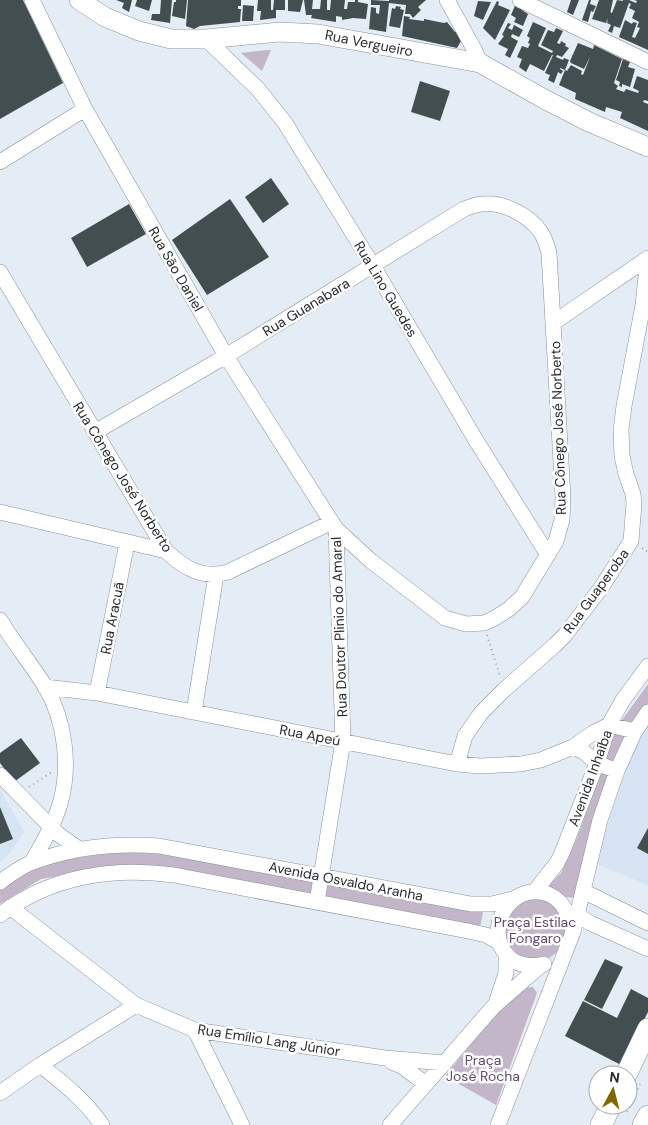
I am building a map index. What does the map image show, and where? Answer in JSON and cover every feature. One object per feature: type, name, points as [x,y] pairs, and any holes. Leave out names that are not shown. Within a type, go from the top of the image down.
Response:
[{"type":"highway","points":[[637,1065],[648,1029]]},
{"type":"highway","points":[[601,1125],[626,1116],[648,1116]]},
{"type":"main road","name":"Rua Vergueiro","points":[[79,0],[105,17],[139,31],[171,38],[206,39],[280,32],[318,34],[480,63],[554,105],[648,147]]},
{"type":"street","name":"Rua São Daniel","points":[[32,0],[85,110],[226,356],[334,526]]},
{"type":"street","points":[[447,0],[480,63]]},
{"type":"street","points":[[520,0],[648,62]]},
{"type":"street","name":"Rua Lino Guedes","points":[[206,39],[258,89],[285,123],[373,266],[477,442],[548,554]]},
{"type":"street","points":[[0,162],[85,110]]},
{"type":"street","name":"Rua Guanabara","points":[[94,432],[226,356],[464,209],[481,204],[504,206],[531,221],[541,232],[545,240],[550,267],[553,323]]},
{"type":"street","points":[[553,323],[647,259]]},
{"type":"street","name":"Rua Guaperoba","points":[[457,764],[465,736],[481,713],[505,689],[555,646],[601,588],[631,541],[634,504],[622,456],[621,430],[642,342],[647,259]]},
{"type":"street","name":"Rua Cônego José Norberto","points":[[0,272],[5,288],[166,551],[187,567],[198,572],[216,576]]},
{"type":"street","name":"Rua Cônego José Norberto","points":[[334,526],[371,561],[445,618],[466,624],[484,623],[509,609],[522,597],[548,554],[559,529],[563,508],[553,323]]},
{"type":"street","points":[[0,512],[166,551]]},
{"type":"street","points":[[194,712],[216,576],[334,526]]},
{"type":"street","name":"Rua Doutor Plinio do Amaral","points":[[317,902],[343,741],[334,526]]},
{"type":"street","name":"Rua Aracuã","points":[[97,693],[127,542]]},
{"type":"street","points":[[0,882],[32,862],[60,805],[65,781],[65,763],[60,723],[56,708],[45,687],[3,630]]},
{"type":"street","name":"Avenida Inhaíba","points":[[536,891],[557,863],[597,763],[609,725],[623,700],[648,666]]},
{"type":"street","name":"Rua Apeú","points":[[45,687],[97,693],[457,764],[480,766],[521,764],[541,760],[573,747],[593,733],[609,725]]},
{"type":"street","name":"Avenida Inhaíba","points":[[573,932],[600,820],[617,771],[635,731],[648,712]]},
{"type":"street","points":[[609,725],[635,731]]},
{"type":"street","points":[[573,747],[584,752],[597,763],[617,771]]},
{"type":"street","points":[[0,775],[67,842],[79,849]]},
{"type":"street","name":"Avenida Osvaldo Aranha","points":[[32,862],[79,849],[118,844],[172,848],[470,904],[492,904],[513,899]]},
{"type":"street","points":[[168,874],[175,862],[172,848]]},
{"type":"street","name":"Avenida Osvaldo Aranha","points":[[5,911],[28,897],[77,877],[112,872],[145,871],[468,930],[486,935],[503,949]]},
{"type":"street","points":[[494,1006],[506,973],[499,923],[503,911],[513,899],[536,891],[555,897],[565,907],[573,932],[498,1125]]},
{"type":"street","points":[[583,891],[648,923]]},
{"type":"street","name":"Rua Emílio Lang Júnior","points":[[5,911],[136,1005],[195,1030],[385,1058],[445,1064]]},
{"type":"street","points":[[577,915],[648,948]]},
{"type":"street","points":[[503,949],[515,962],[530,966],[540,966]]},
{"type":"street","points":[[390,1125],[494,1006],[540,966],[564,954]]},
{"type":"street","points":[[0,1093],[40,1065],[136,1005]]},
{"type":"street","points":[[195,1030],[242,1125]]},
{"type":"street","name":"Rua Emílio Lang Júnior","points":[[385,1058],[403,1067],[426,1084]]},
{"type":"street","points":[[40,1065],[78,1095],[102,1125]]},
{"type":"path","points":[[485,628],[505,689]]},
{"type":"path","points":[[18,794],[65,763]]},
{"type":"shaded area","points":[[648,723],[648,885],[594,863],[638,736]]},
{"type":"shaded area","points":[[0,789],[24,832],[9,854],[0,862]]},
{"type":"green space","points":[[268,50],[271,50],[262,71],[241,53]]},
{"type":"green space","points":[[648,684],[648,703],[633,723],[576,898],[566,897],[548,886],[561,873],[577,838],[617,727]]},
{"type":"green space","points":[[117,852],[167,854],[483,912],[480,927],[118,866],[41,879],[0,904],[0,886],[35,868],[69,859]]},
{"type":"green space","name":"Praça Estilac Fongaro","points":[[535,899],[547,902],[557,908],[563,918],[566,930],[563,942],[557,952],[547,958],[535,961],[523,958],[513,952],[507,942],[504,930],[507,918],[513,908],[523,902]]},
{"type":"green space","name":"Praça José Rocha","points":[[533,987],[537,993],[496,1105],[445,1076],[517,988]]},
{"type":"building","points":[[0,0],[23,0],[63,83],[0,119]]},
{"type":"building","points":[[116,0],[132,0],[129,12],[122,8],[124,3]]},
{"type":"building","points":[[137,0],[152,0],[149,11],[135,6]]},
{"type":"building","points":[[161,0],[172,0],[170,23],[151,20],[152,14],[160,14]]},
{"type":"building","points":[[176,0],[187,0],[185,19],[172,16]]},
{"type":"building","points":[[188,0],[241,0],[241,6],[238,6],[238,9],[241,9],[240,22],[200,26],[194,29],[186,26]]},
{"type":"building","points":[[258,0],[271,0],[271,10],[273,10],[274,0],[285,0],[285,10],[276,10],[276,18],[260,20],[261,11],[257,11]]},
{"type":"building","points":[[288,0],[303,0],[300,12],[288,11]]},
{"type":"building","points":[[304,0],[313,0],[312,9],[320,9],[321,0],[327,0],[327,10],[330,10],[331,0],[345,0],[344,9],[347,9],[348,2],[358,0],[358,2],[368,4],[366,19],[353,18],[342,20],[342,17],[336,16],[336,22],[311,18],[312,15],[306,15]]},
{"type":"building","points":[[371,0],[426,0],[418,7],[421,10],[413,18],[410,14],[405,14],[406,5],[389,3],[386,32],[369,29],[371,7],[376,8],[376,13],[379,14],[380,5],[371,5]]},
{"type":"building","points":[[571,0],[579,0],[573,15],[567,12]]},
{"type":"building","points":[[589,0],[591,0],[590,4],[596,6],[593,12],[591,11],[588,22],[582,20]]},
{"type":"building","points":[[599,0],[613,0],[610,12],[612,13],[617,0],[629,0],[636,3],[637,1],[634,0],[648,0],[648,50],[619,37],[625,20],[632,24],[633,22],[637,23],[632,37],[635,38],[640,28],[637,27],[639,22],[632,18],[635,11],[629,8],[631,4],[629,3],[620,28],[614,26],[612,33],[608,31],[611,25],[607,23],[608,18],[606,23],[592,19]]},
{"type":"building","points":[[478,1],[491,2],[483,20],[474,16]]},
{"type":"building","points":[[497,1],[499,2],[498,5],[510,10],[495,40],[483,28]]},
{"type":"building","points":[[517,1],[524,5],[522,10],[528,14],[523,26],[514,22],[516,18],[511,15]]},
{"type":"building","points":[[243,5],[254,6],[253,21],[242,21]]},
{"type":"building","points":[[396,6],[404,10],[400,28],[389,26],[392,8],[395,9]]},
{"type":"building","points":[[404,16],[410,17],[409,19],[447,22],[455,32],[458,32],[461,41],[457,48],[402,36]]},
{"type":"building","points":[[533,22],[546,28],[538,46],[552,53],[553,51],[541,45],[548,30],[554,32],[556,28],[563,31],[557,43],[560,44],[561,41],[569,48],[562,57],[557,55],[556,57],[569,60],[565,70],[560,68],[563,71],[561,74],[558,72],[554,83],[548,80],[550,75],[545,73],[553,55],[544,71],[530,64],[526,72],[519,67],[522,59],[517,57],[522,46],[528,48],[530,44],[528,43],[530,38],[527,36]]},
{"type":"building","points":[[508,23],[511,24],[508,28],[512,30],[514,25],[523,30],[519,37],[512,34],[511,37],[518,41],[510,58],[505,55],[508,49],[498,44],[504,36],[502,35]]},
{"type":"building","points":[[578,43],[593,49],[594,45],[622,59],[614,83],[618,86],[616,89],[624,92],[626,89],[638,93],[639,91],[633,88],[637,76],[648,80],[648,101],[644,100],[643,102],[648,104],[648,131],[620,118],[622,112],[606,107],[605,112],[575,99],[576,93],[559,85],[565,70],[567,71],[571,65],[582,71],[581,74],[583,75],[590,57],[584,69],[570,61]]},
{"type":"building","points":[[623,59],[630,62],[628,67],[635,69],[630,87],[622,84],[622,87],[619,86],[620,82],[616,80]]},
{"type":"building","points":[[420,81],[450,91],[440,121],[411,112]]},
{"type":"building","points":[[271,178],[289,204],[263,223],[245,197]]},
{"type":"building","points":[[230,199],[269,257],[207,295],[172,240]]},
{"type":"building","points":[[129,204],[146,234],[87,267],[71,238]]},
{"type":"building","points":[[21,738],[40,763],[14,782],[0,763],[0,753]]},
{"type":"building","points":[[0,807],[13,839],[0,844]]},
{"type":"building","points":[[648,828],[648,854],[637,848]]},
{"type":"building","points":[[605,959],[623,967],[602,1009],[584,1000]]},
{"type":"building","points":[[631,989],[648,998],[648,1012],[621,1065],[565,1036],[583,1001],[617,1018]]}]
